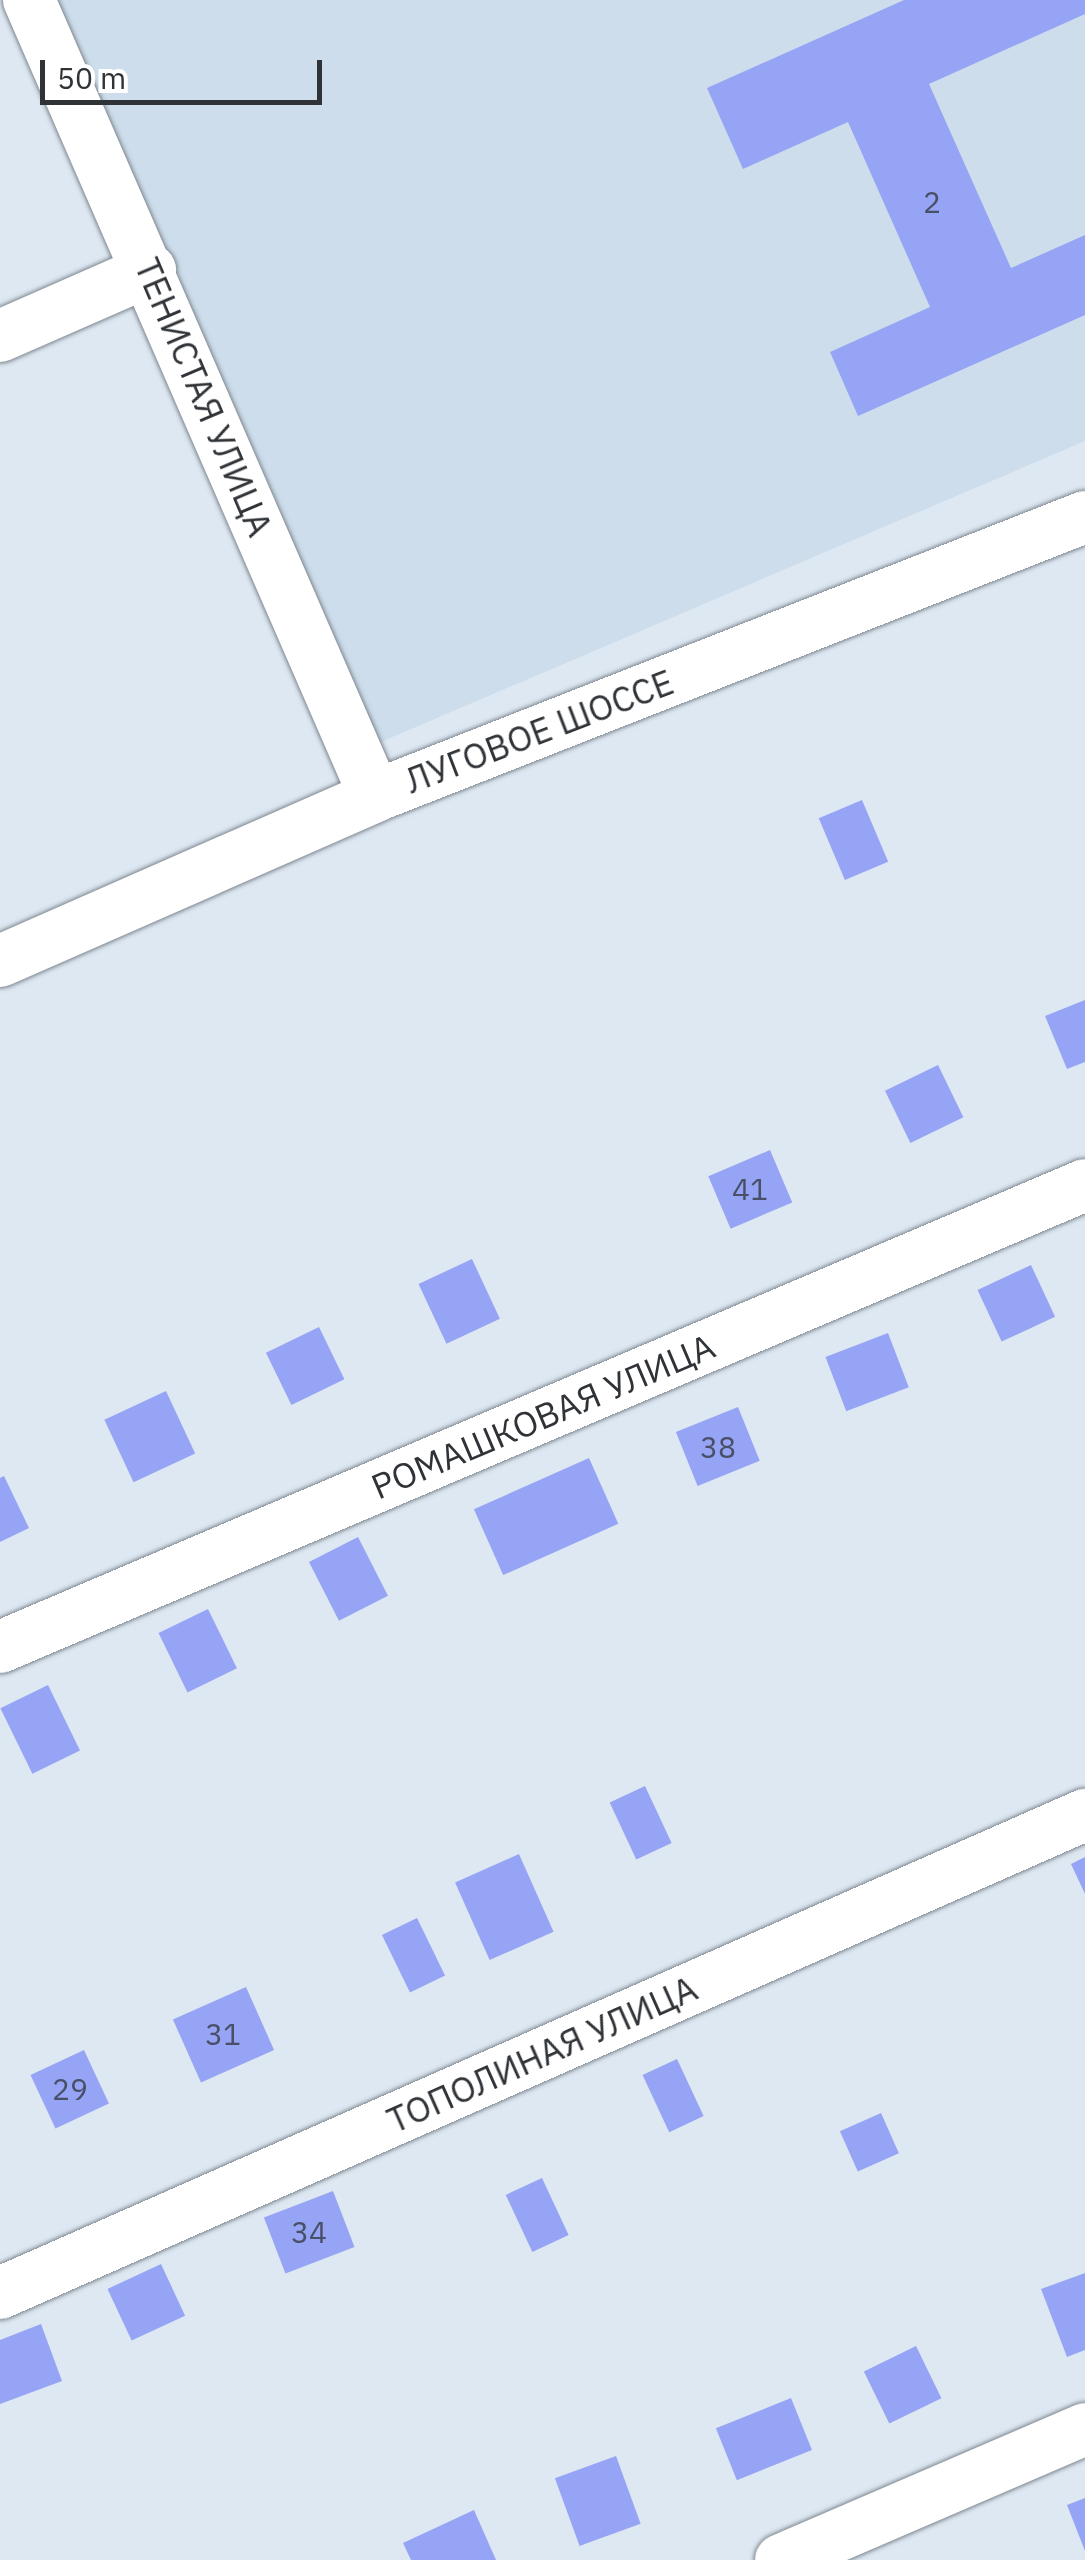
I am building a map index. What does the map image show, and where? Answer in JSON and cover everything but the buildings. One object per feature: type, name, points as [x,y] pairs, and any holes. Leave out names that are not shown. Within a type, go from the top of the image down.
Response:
[{"type":"street","name":"ТЕНИСТАЯ УЛИЦА","points":[[29,0],[150,270],[375,796]]},
{"type":"street","points":[[0,336],[150,270]]},
{"type":"street","name":"ЛУГОВОЕ ШОССЕ","points":[[0,961],[375,796],[1085,517]]},
{"type":"street","name":"РОМАШКОВАЯ УЛИЦА","points":[[0,1647],[1085,1185]]},
{"type":"street","name":"ТОПОЛИНАЯ УЛИЦА","points":[[0,2293],[1085,1816]]},
{"type":"street","points":[[781,2560],[1085,2429]]},
{"type":"shaded area","points":[[19,0],[1085,0],[1085,441],[334,762]]}]
